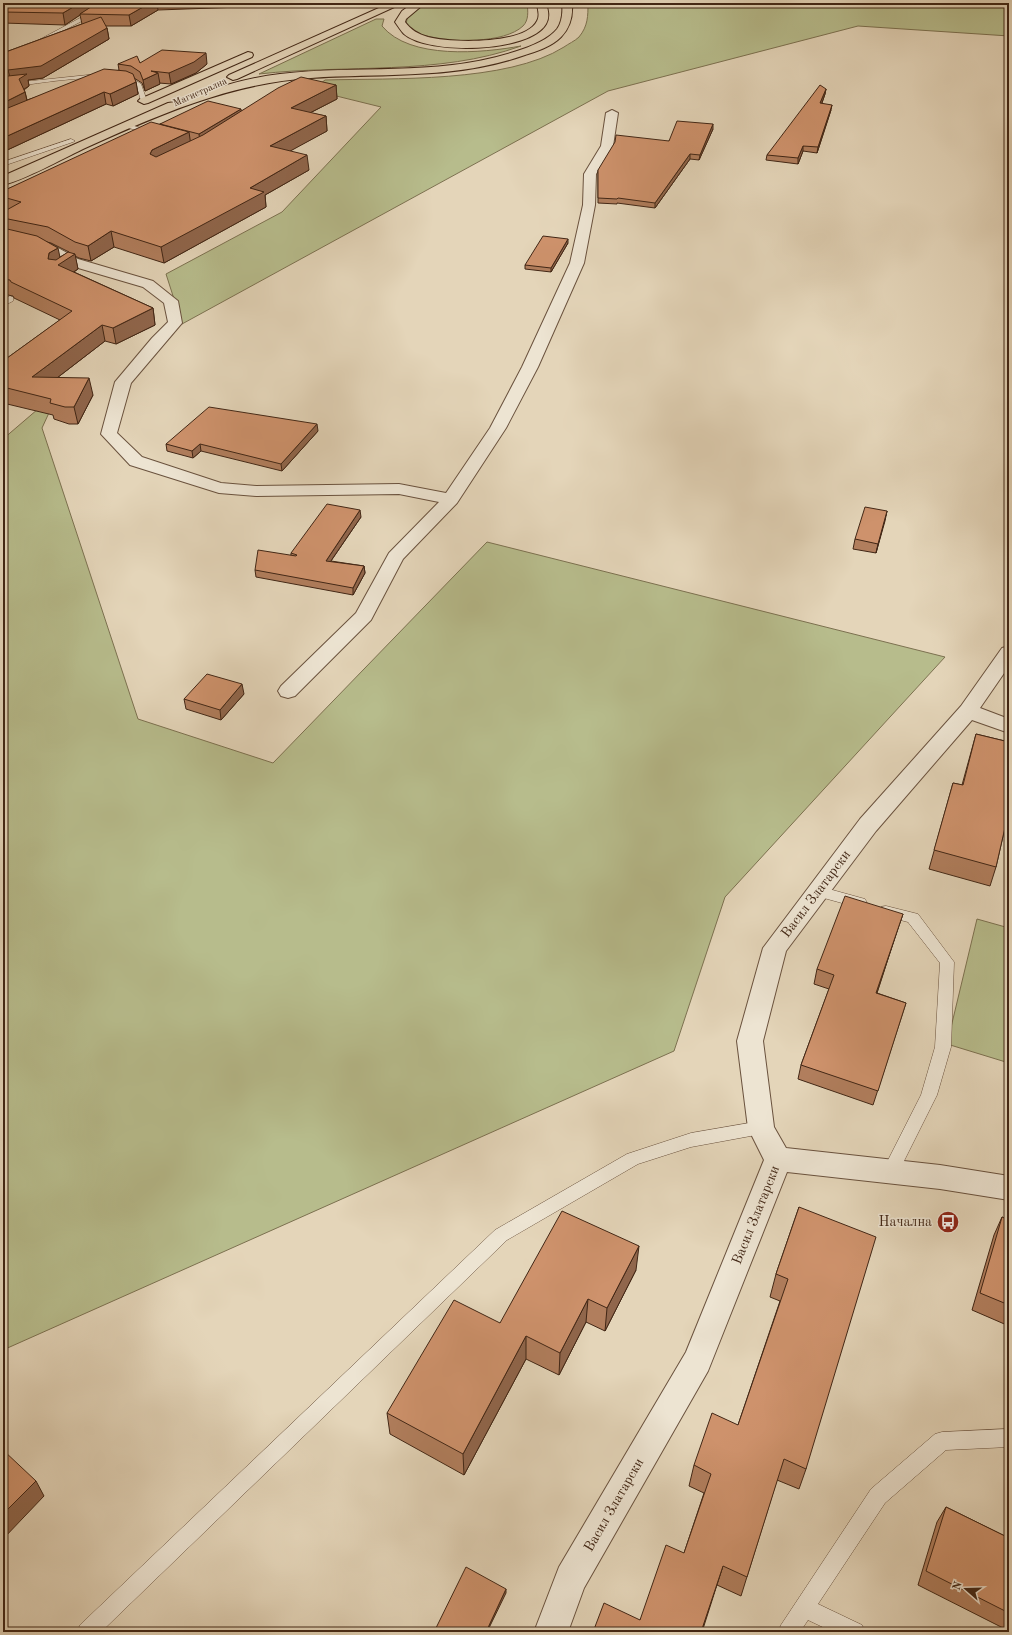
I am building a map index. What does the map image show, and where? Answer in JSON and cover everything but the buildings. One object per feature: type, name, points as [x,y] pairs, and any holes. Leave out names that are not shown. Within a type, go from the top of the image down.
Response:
[{"type":"main road","name":"Магистрална","points":[[3,181],[398,3]]},
{"type":"main road","points":[[420,3],[407,10],[402,17],[400,22],[405,31],[417,37],[436,42],[464,44],[502,41],[534,31],[541,24],[543,19],[544,11],[541,3]]},
{"type":"main road","points":[[160,111],[248,83],[279,77],[448,70],[519,55],[544,44],[559,33],[566,22],[568,12],[567,3]]},
{"type":"main road","points":[[133,107],[259,51]]},
{"type":"main road","points":[[30,169],[87,131]]},
{"type":"street","points":[[288,691],[364,616],[395,557],[451,499],[501,421],[530,368],[577,263],[589,205],[590,174],[607,146],[612,113]]},
{"type":"street","points":[[3,237],[46,247],[67,265],[148,284],[171,301],[175,323],[157,341],[123,382],[109,434],[136,461],[219,488],[256,491],[399,489],[451,499]]},
{"type":"street","name":"Васил Златарски","points":[[551,1632],[571,1579],[697,1361],[778,1159],[761,1128],[750,1041],[774,948],[868,825],[968,711],[1009,652]]},
{"type":"street","points":[[968,711],[1009,726]]},
{"type":"street","points":[[778,1159],[1009,1188]]},
{"type":"lane","points":[[29,45],[49,38],[97,11],[106,3]]},
{"type":"lane","points":[[79,85],[100,75]]},
{"type":"lane","points":[[3,89],[11,85],[100,75],[128,78],[138,84],[144,101]]},
{"type":"lane","points":[[3,83],[11,85]]},
{"type":"lane","points":[[127,126],[164,136]]},
{"type":"lane","points":[[3,164],[71,141]]},
{"type":"lane","points":[[818,891],[913,918],[947,962],[943,1047],[929,1095],[890,1172]]},
{"type":"lane","points":[[87,1632],[501,1235],[633,1159],[691,1140],[761,1128]]},
{"type":"lane","points":[[788,1632],[878,1496],[942,1441],[1009,1438]]},
{"type":"lane","points":[[804,1608],[855,1632]]},
{"type":"green space","points":[[426,3],[527,3],[528,15],[523,26],[514,32],[503,36],[491,39],[449,40],[423,35],[410,30],[406,24],[408,15]]},
{"type":"green space","points":[[588,3],[1009,3],[1009,36],[858,26],[608,91],[182,324],[166,274],[282,212],[381,107],[312,90],[325,80],[415,78],[481,73],[512,67],[540,59],[564,47],[579,37],[586,25],[588,17]]},
{"type":"green space","points":[[376,19],[384,19],[382,26],[394,37],[410,44],[428,49],[467,52],[505,49],[521,46],[457,62],[392,68],[292,71],[259,74]]},
{"type":"green space","points":[[59,391],[42,428],[138,719],[273,763],[487,542],[945,657],[725,897],[674,1051],[3,1350],[3,439]]},
{"type":"green space","points":[[977,919],[1009,928],[1009,1063],[947,1044]]},
{"type":"place","name":"Начална","points":[[948,1222]]}]
